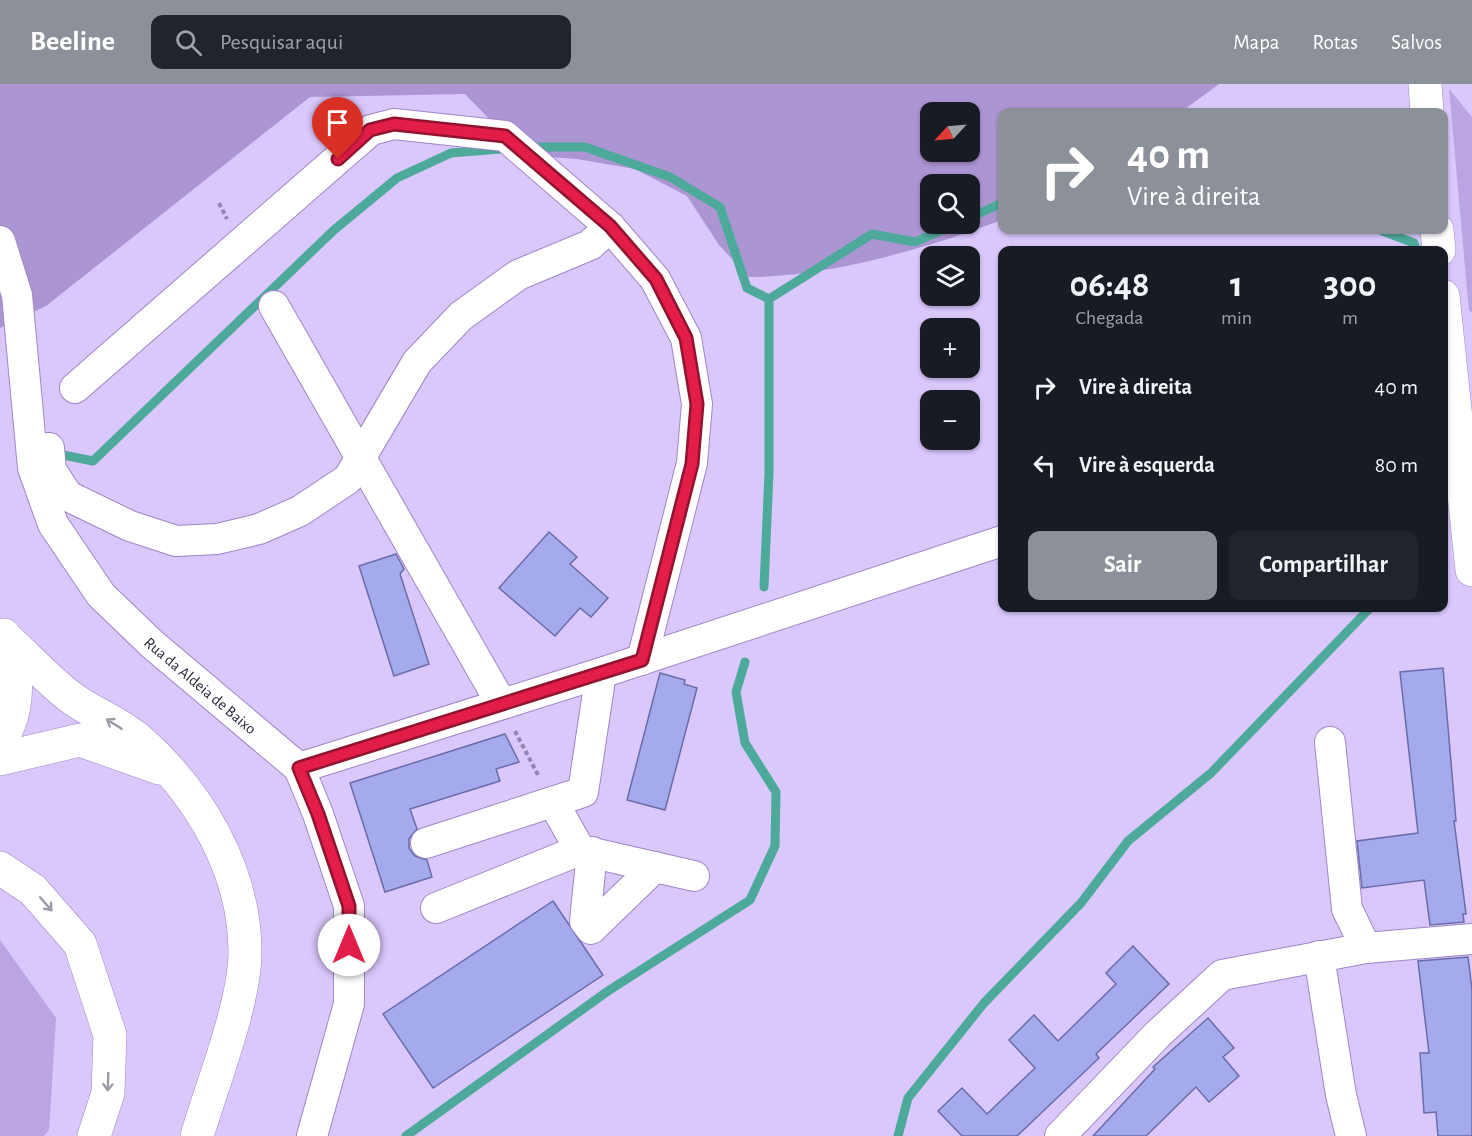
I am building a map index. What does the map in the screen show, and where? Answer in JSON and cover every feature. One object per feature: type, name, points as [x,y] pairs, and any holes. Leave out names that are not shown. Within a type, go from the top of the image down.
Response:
[{"type":"main road","points":[[1425,84],[1427,108]]},
{"type":"main road","points":[[1448,396],[1472,570]]},
{"type":"main road","points":[[0,740],[14,704],[15,670],[3,634]]},
{"type":"main road","points":[[3,634],[70,697],[136,738],[175,774],[212,830],[229,862],[239,905],[245,952],[237,1004],[197,1136]]},
{"type":"main road","points":[[0,759],[80,740],[175,774]]},
{"type":"main road","points":[[0,868],[33,890],[80,944],[110,1035],[108,1093],[94,1136]]},
{"type":"street","points":[[75,387],[370,130],[394,124],[505,136],[610,226],[656,279],[686,338],[697,404],[692,464],[642,660]]},
{"type":"street","points":[[40,332],[51,470],[68,496],[130,526],[176,541],[217,540],[259,529],[300,511],[348,479],[417,362],[461,316],[518,275],[590,245],[610,226]]},
{"type":"street","name":"Rua da Aldeia de Baixo","points":[[0,241],[17,295],[33,468],[53,524],[101,595],[152,644],[299,768],[318,814],[349,906],[349,1004],[312,1136]]},
{"type":"street","points":[[274,306],[507,715]]},
{"type":"street","points":[[299,768],[507,715],[601,673],[998,542]]},
{"type":"street","points":[[426,843],[583,792],[601,673]]},
{"type":"street","points":[[1330,742],[1347,909],[1366,948]]},
{"type":"street","points":[[553,802],[586,851],[585,921],[591,929],[655,867]]},
{"type":"street","points":[[436,908],[586,851],[694,876]]},
{"type":"street","points":[[1060,1136],[1158,1034],[1222,975],[1366,948],[1472,939]]},
{"type":"street","points":[[1319,956],[1341,1095],[1351,1136]]},
{"type":"path","points":[[219,203],[228,221]]},
{"type":"path","points":[[507,715],[529,757]]},
{"type":"shaded area","points":[[0,84],[1219,84],[1186,108],[998,108],[998,221],[980,228],[980,174],[920,174],[920,234],[962,234],[877,259],[844,266],[780,276],[749,277],[719,245],[687,196],[635,169],[577,159],[524,155],[465,94],[310,97],[46,306],[0,328]]},
{"type":"shaded area","points":[[1449,89],[1472,117],[1472,312],[1469,311]]},
{"type":"shaded area","points":[[0,940],[56,1018],[49,1130],[44,1136],[0,1136]]},
{"type":"building","points":[[549,532],[577,557],[570,564],[608,598],[591,617],[580,608],[555,636],[499,588]]},
{"type":"building","points":[[396,554],[404,569],[400,574],[429,664],[394,676],[359,566]]},
{"type":"building","points":[[1443,668],[1456,821],[1454,821],[1466,914],[1463,914],[1464,922],[1430,925],[1424,880],[1362,888],[1357,841],[1418,833],[1400,672]]},
{"type":"building","points":[[660,673],[685,680],[684,684],[697,688],[665,810],[627,800]]},
{"type":"building","points":[[505,734],[519,762],[496,769],[500,781],[410,809],[417,829],[409,839],[409,848],[415,856],[427,860],[432,877],[385,892],[350,783]]},
{"type":"building","points":[[553,901],[603,975],[433,1088],[383,1014]]},
{"type":"building","points":[[1133,946],[1169,984],[1096,1054],[1099,1058],[1017,1136],[962,1136],[938,1111],[962,1088],[987,1114],[1035,1068],[1009,1040],[1034,1015],[1058,1041],[1116,984],[1106,973]]},
{"type":"building","points":[[1468,957],[1472,990],[1472,1136],[1438,1136],[1436,1112],[1424,1113],[1420,1053],[1429,1053],[1418,961]]},
{"type":"building","points":[[1208,1018],[1234,1048],[1223,1057],[1239,1076],[1209,1102],[1196,1087],[1146,1136],[1093,1136],[1155,1069],[1153,1067]]},
{"type":"waterway","points":[[530,147],[585,147],[670,177],[720,207],[747,288],[769,299]]},
{"type":"waterway","points":[[63,455],[93,461],[334,230],[397,178],[451,153],[501,149]]},
{"type":"waterway","points":[[980,213],[998,205]]},
{"type":"waterway","points":[[764,587],[769,473],[769,299],[872,234],[915,242],[933,234]]},
{"type":"waterway","points":[[1390,234],[1414,243],[1415,246]]},
{"type":"waterway","points":[[898,1136],[908,1098],[984,1003],[1081,903],[1128,841],[1211,773],[1366,612]]},
{"type":"waterway","points":[[406,1136],[608,991],[750,900],[775,846],[776,792],[745,743],[736,692],[745,662]]},
{"type":"route","points":[[338,159],[370,130],[394,124],[505,136],[610,226],[656,279],[686,338],[697,404],[692,464],[642,660],[299,768],[318,814],[349,906],[349,945]]}]
